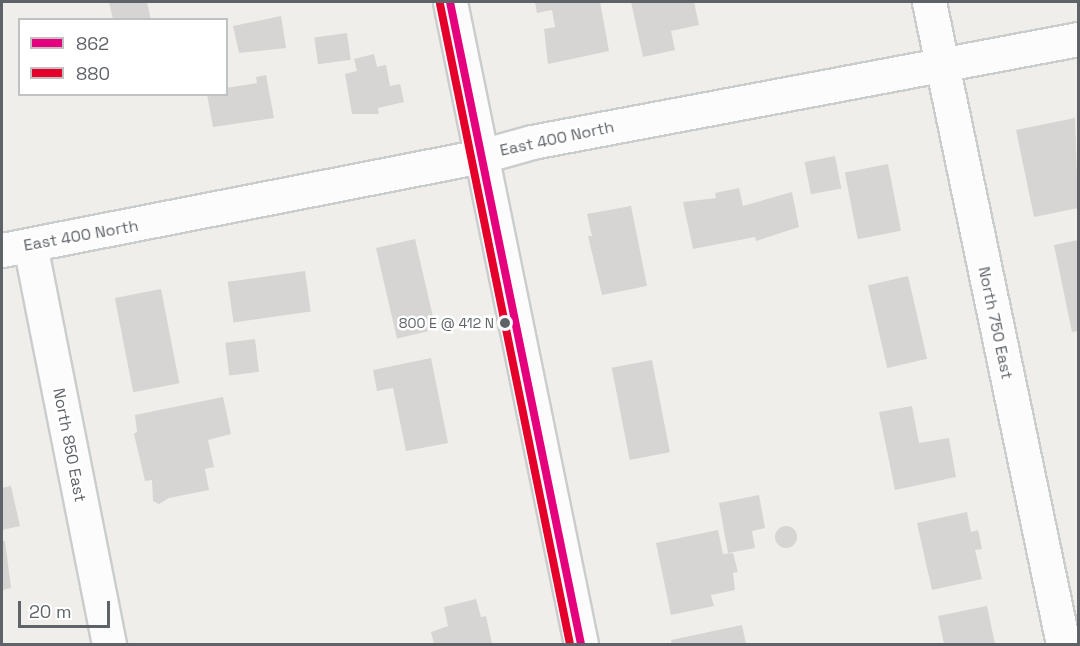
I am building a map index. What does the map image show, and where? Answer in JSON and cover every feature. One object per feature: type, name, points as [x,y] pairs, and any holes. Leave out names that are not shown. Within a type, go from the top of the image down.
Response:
[{"type":"street","points":[[450,2],[581,645]]},
{"type":"street","name":"North 750 East","points":[[929,2],[1063,645]]},
{"type":"street","name":"East 400 North","points":[[16,248],[482,156],[532,142],[1078,39]]},
{"type":"street","name":"North 850 East","points":[[16,248],[109,645]]},
{"type":"building","points":[[109,2],[147,2],[151,18],[113,18]]},
{"type":"building","points":[[535,2],[600,2],[609,51],[548,64],[544,29],[555,27],[552,10],[537,13]]},
{"type":"building","points":[[631,2],[694,2],[699,25],[671,31],[675,50],[643,57]]},
{"type":"building","points":[[281,16],[286,48],[239,53],[233,26]]},
{"type":"building","points":[[347,33],[351,60],[318,64],[314,38]]},
{"type":"building","points":[[374,54],[377,67],[386,65],[390,86],[400,84],[404,102],[378,108],[379,114],[352,114],[345,74],[357,71],[354,59]]},
{"type":"building","points":[[266,75],[274,118],[213,127],[207,96],[228,96],[228,88],[257,83],[256,77]]},
{"type":"building","points":[[1075,118],[1078,208],[1034,217],[1016,130]]},
{"type":"building","points":[[835,156],[841,188],[811,194],[805,162]]},
{"type":"building","points":[[888,164],[901,231],[858,239],[845,172]]},
{"type":"building","points":[[739,188],[743,206],[792,192],[799,227],[756,241],[755,237],[693,249],[683,202],[716,198],[715,193]]},
{"type":"building","points":[[631,206],[647,286],[602,295],[588,236],[592,236],[587,214]]},
{"type":"building","points":[[415,239],[436,330],[397,339],[376,248]]},
{"type":"building","points":[[1078,240],[1078,331],[1072,332],[1054,245]]},
{"type":"building","points":[[305,271],[311,312],[233,322],[228,282]]},
{"type":"building","points":[[908,276],[927,359],[887,368],[868,285]]},
{"type":"building","points":[[161,289],[179,383],[133,392],[115,298]]},
{"type":"building","points":[[255,339],[259,372],[229,375],[225,343]]},
{"type":"building","points":[[431,358],[448,443],[406,451],[393,388],[377,391],[373,370]]},
{"type":"building","points":[[652,360],[670,452],[630,460],[612,368]]},
{"type":"building","points":[[223,397],[231,434],[208,440],[214,467],[205,469],[209,490],[169,498],[159,504],[153,501],[152,480],[145,481],[134,434],[137,432],[135,415]]},
{"type":"building","points":[[912,406],[919,443],[949,438],[956,477],[895,490],[879,412]]},
{"type":"building","points":[[11,486],[20,526],[2,530],[2,488]]},
{"type":"building","points":[[759,495],[765,528],[752,531],[755,548],[728,553],[719,503]]},
{"type":"building","points":[[967,512],[971,532],[978,530],[982,549],[975,550],[982,579],[932,590],[917,523]]},
{"type":"building","points":[[786,526],[794,529],[797,537],[794,545],[786,548],[778,545],[775,537],[778,529]]},
{"type":"building","points":[[718,530],[723,554],[733,553],[738,572],[733,573],[735,590],[711,595],[714,606],[671,615],[656,543]]},
{"type":"building","points":[[2,541],[5,541],[11,588],[2,590]]},
{"type":"building","points":[[476,599],[481,617],[486,616],[492,644],[434,644],[431,632],[448,626],[444,607]]},
{"type":"building","points":[[987,606],[995,644],[944,644],[938,616]]},
{"type":"building","points":[[742,625],[746,644],[672,644],[671,640]]},
{"type":"transit line","name":"862","points":[[450,2],[581,644]]},
{"type":"transit line","name":"880","points":[[440,4],[570,644]]},
{"type":"place","name":"800 E @ 412 N","points":[[505,323]]}]
